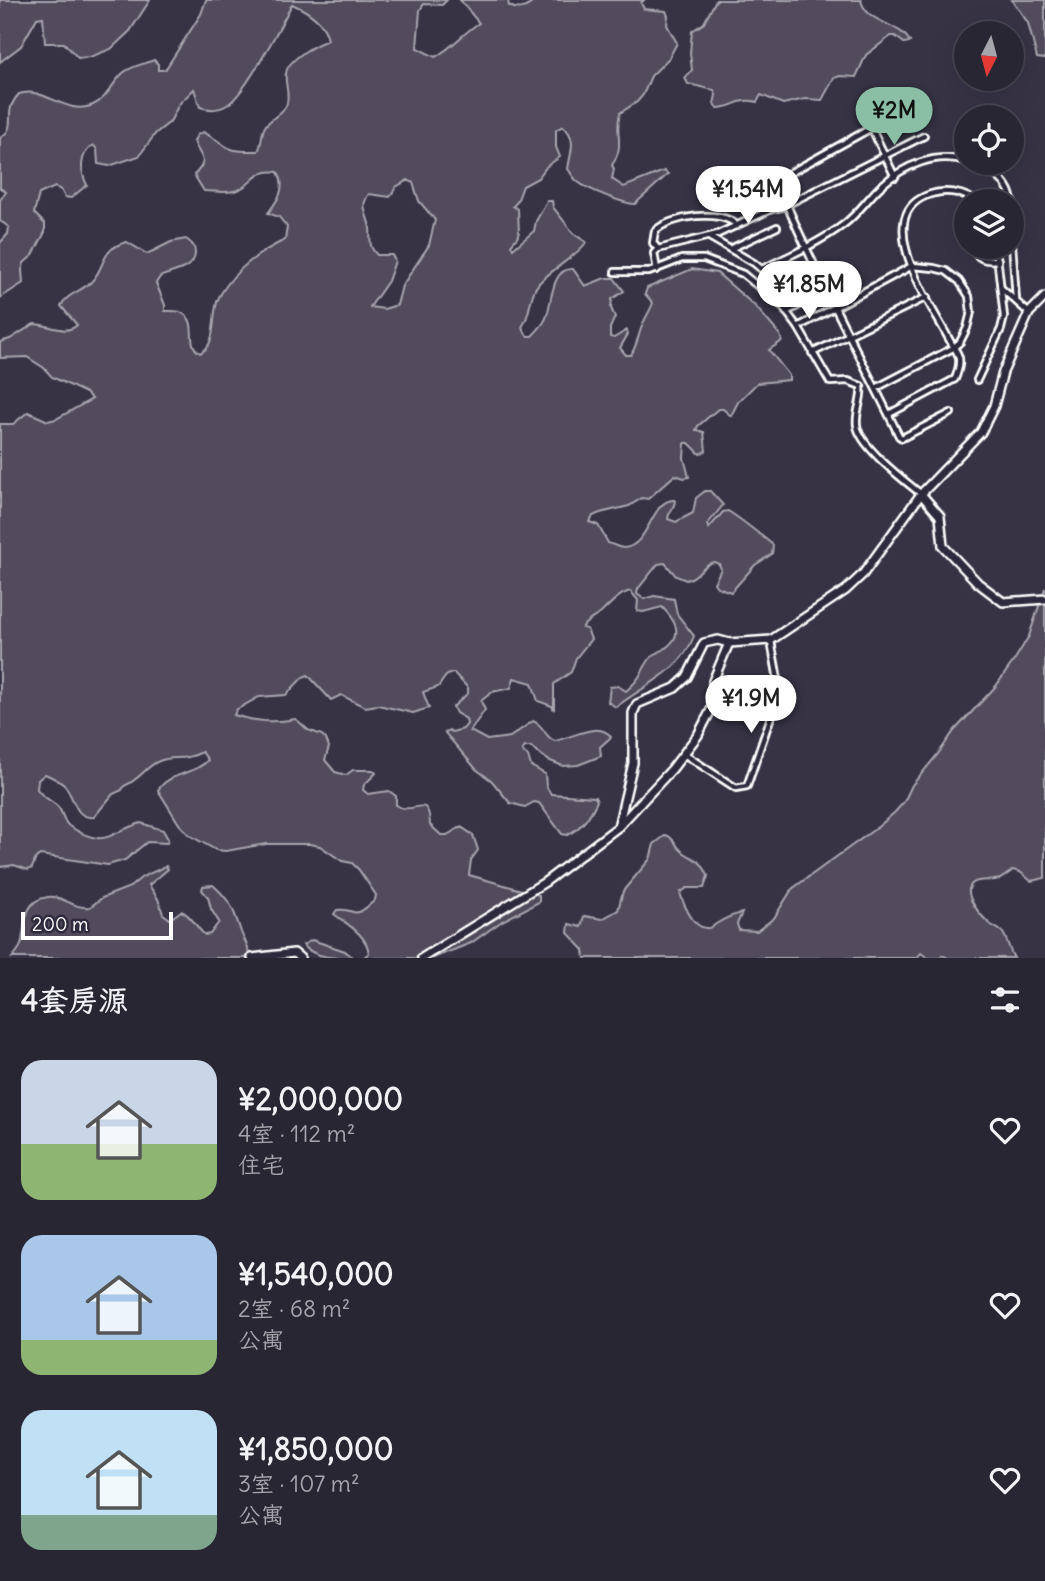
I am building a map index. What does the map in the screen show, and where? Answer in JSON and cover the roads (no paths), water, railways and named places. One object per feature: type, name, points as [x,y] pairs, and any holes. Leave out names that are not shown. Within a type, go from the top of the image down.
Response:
[{"type":"street","points":[[772,209],[767,202],[767,196],[779,179],[911,106]]},
{"type":"street","points":[[871,127],[895,177]]},
{"type":"street","points":[[657,270],[654,253],[658,249],[708,236],[787,205],[924,136]]},
{"type":"street","points":[[762,269],[844,225],[882,184],[931,157],[954,160]]},
{"type":"street","points":[[994,175],[1009,189]]},
{"type":"street","points":[[888,414],[955,379],[959,359],[912,266],[902,232],[907,214],[918,201],[934,194],[954,192]]},
{"type":"street","points":[[787,205],[805,248],[902,438],[951,414]]},
{"type":"street","points":[[658,249],[653,243],[654,231],[672,221],[691,217],[726,217],[737,226]]},
{"type":"street","points":[[729,249],[777,227]]},
{"type":"street","points":[[708,236],[762,269],[785,289],[794,289],[820,274]]},
{"type":"street","points":[[615,272],[657,270],[682,260],[704,259],[743,274],[786,312],[798,327],[830,382],[848,381],[861,386],[857,426],[860,435],[884,463],[921,494],[940,516],[943,546],[978,583],[1003,602],[1045,598]]},
{"type":"street","points":[[977,380],[1004,317],[998,260],[982,259]]},
{"type":"street","points":[[1013,259],[1016,299]]},
{"type":"street","points":[[798,327],[912,266],[946,271],[959,281],[969,296],[971,312],[961,342],[876,388]]},
{"type":"street","points":[[1001,289],[1016,299],[1029,313]]},
{"type":"street","points":[[786,312],[828,290]]},
{"type":"street","points":[[812,353],[927,297]]},
{"type":"street","points":[[618,827],[633,764],[633,713],[637,704],[675,688],[687,677],[704,643],[718,640],[729,643],[771,640],[846,590],[863,574],[921,494],[981,432],[994,406],[1003,372],[1029,313],[1045,297]]},
{"type":"street","points":[[684,754],[736,788],[747,786],[774,708],[779,685],[771,640]]},
{"type":"street","points":[[422,958],[545,882],[618,827],[698,735],[712,708],[713,681],[729,643]]},
{"type":"street","points":[[252,958],[294,953],[300,958]]}]
